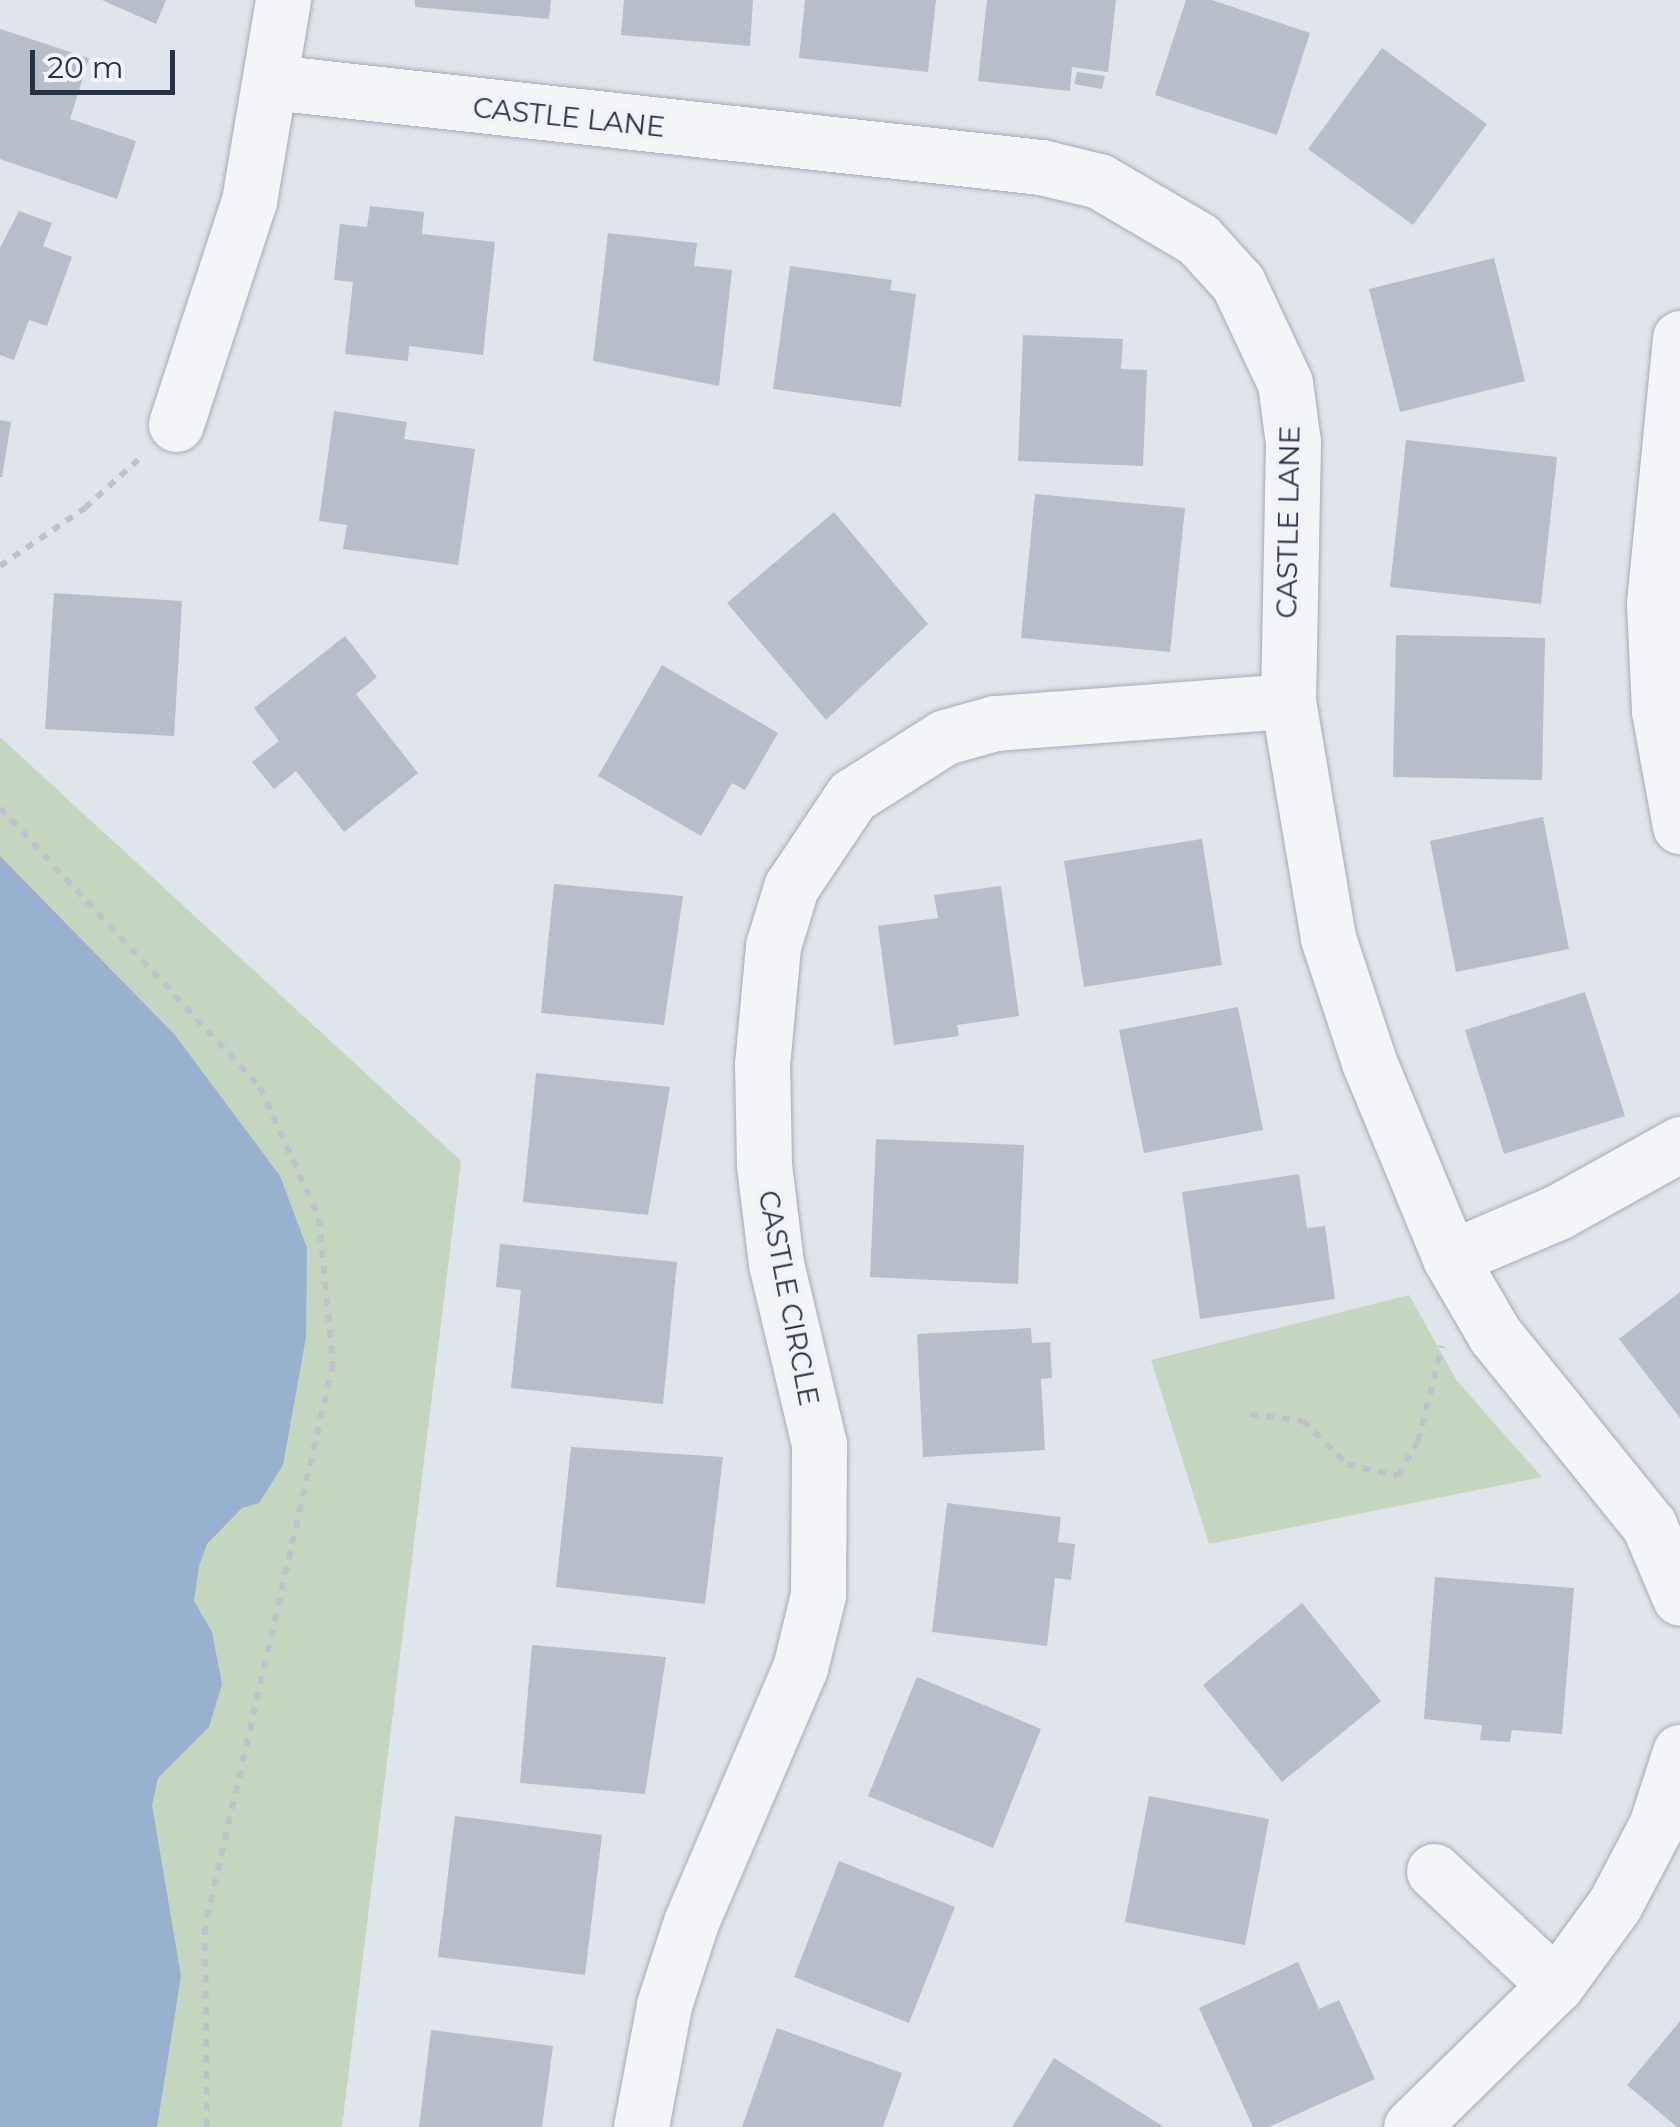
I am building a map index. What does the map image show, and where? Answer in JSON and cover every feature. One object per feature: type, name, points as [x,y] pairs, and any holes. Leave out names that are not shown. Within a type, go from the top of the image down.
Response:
[{"type":"street","points":[[176,424],[249,201],[283,0]]},
{"type":"street","name":"CASTLE LANE","points":[[270,82],[1041,167],[1099,180],[1154,206],[1238,283],[1284,382],[1294,442],[1288,701],[1328,938],[1369,1062],[1450,1258]]},
{"type":"street","points":[[1680,338],[1654,603],[1659,711],[1680,826]]},
{"type":"street","name":"CASTLE CIRCLE","points":[[642,2127],[664,2004],[690,1922],[800,1668],[818,1595],[819,1444],[776,1263],[764,1165],[762,1065],[773,946],[791,886],[852,796],[945,738],[995,723],[1288,701]]},
{"type":"street","points":[[1680,1144],[1558,1212],[1450,1258],[1484,1317],[1649,1525],[1680,1598]]},
{"type":"street","points":[[1411,2127],[1556,1985],[1615,1904],[1656,1826],[1680,1752]]},
{"type":"street","points":[[1434,1871],[1556,1985]]},
{"type":"path","points":[[0,566],[85,508],[176,424]]},
{"type":"path","points":[[0,808],[260,1088],[318,1218],[333,1364],[205,1928],[207,2127]]},
{"type":"path","points":[[1250,1414],[1303,1421],[1346,1464],[1398,1476],[1418,1441],[1440,1347],[1484,1317]]},
{"type":"green space","points":[[0,737],[461,1161],[342,2127],[0,2127]]},
{"type":"green space","points":[[1409,1295],[1457,1381],[1542,1477],[1209,1544],[1151,1360]]},
{"type":"water","points":[[0,856],[175,1035],[280,1176],[307,1248],[306,1337],[283,1465],[259,1503],[242,1508],[207,1544],[194,1601],[212,1632],[222,1684],[209,1727],[158,1778],[152,1805],[181,1976],[157,2127],[0,2127]]},
{"type":"building","points":[[102,0],[166,0],[156,24]]},
{"type":"building","points":[[415,0],[551,0],[549,19],[415,7]]},
{"type":"building","points":[[624,0],[753,0],[750,46],[621,35]]},
{"type":"building","points":[[805,0],[936,0],[928,72],[799,58]]},
{"type":"building","points":[[987,0],[1116,0],[1108,72],[1072,67],[1070,91],[978,81]]},
{"type":"building","points":[[1186,0],[1212,0],[1310,33],[1277,135],[1155,95]]},
{"type":"building","points":[[0,29],[89,58],[70,119],[136,141],[117,199],[0,159]]},
{"type":"building","points":[[1382,48],[1487,124],[1413,225],[1308,149]]},
{"type":"building","points":[[1077,72],[1105,76],[1102,89],[1074,84]]},
{"type":"building","points":[[370,206],[424,212],[422,234],[495,242],[483,355],[409,346],[408,361],[345,354],[353,282],[334,280],[340,224],[367,227]]},
{"type":"building","points":[[19,211],[52,223],[43,246],[72,257],[47,326],[29,320],[14,360],[0,355],[0,248]]},
{"type":"building","points":[[608,233],[697,243],[694,266],[732,270],[719,386],[593,361]]},
{"type":"building","points":[[1494,258],[1525,381],[1400,412],[1369,289]]},
{"type":"building","points":[[790,266],[892,280],[890,290],[916,294],[901,407],[773,389]]},
{"type":"building","points":[[1023,335],[1123,339],[1121,369],[1147,370],[1143,466],[1018,461]]},
{"type":"building","points":[[334,411],[407,422],[404,439],[475,449],[458,565],[343,549],[347,525],[319,521]]},
{"type":"building","points":[[0,420],[11,422],[2,477],[0,477]]},
{"type":"building","points":[[1406,440],[1557,457],[1541,604],[1390,587]]},
{"type":"building","points":[[1035,494],[1185,508],[1170,652],[1021,638]]},
{"type":"building","points":[[834,512],[928,624],[826,720],[727,603]]},
{"type":"building","points":[[54,593],[182,601],[174,736],[45,729]]},
{"type":"building","points":[[1396,635],[1545,638],[1542,780],[1393,777]]},
{"type":"building","points":[[345,636],[377,677],[356,694],[418,773],[344,832],[296,771],[274,789],[252,762],[279,741],[254,708]]},
{"type":"building","points":[[662,665],[778,733],[745,790],[732,783],[701,836],[598,776]]},
{"type":"building","points":[[1543,817],[1569,949],[1456,972],[1430,841]]},
{"type":"building","points":[[1202,839],[1222,965],[1084,987],[1064,861]]},
{"type":"building","points":[[554,884],[683,896],[664,1025],[541,1013]]},
{"type":"building","points":[[1001,886],[1019,1016],[957,1025],[959,1036],[894,1045],[878,926],[938,918],[934,895]]},
{"type":"building","points":[[1585,992],[1625,1116],[1504,1154],[1465,1030]]},
{"type":"building","points":[[1238,1007],[1263,1130],[1144,1153],[1119,1030]]},
{"type":"building","points":[[536,1073],[670,1087],[648,1215],[523,1202]]},
{"type":"building","points":[[876,1139],[1024,1145],[1018,1284],[870,1277]]},
{"type":"building","points":[[1299,1174],[1307,1228],[1325,1226],[1335,1299],[1200,1319],[1182,1192]]},
{"type":"building","points":[[500,1244],[677,1262],[663,1404],[511,1388],[521,1290],[496,1287]]},
{"type":"building","points":[[1680,1292],[1680,1418],[1619,1339]]},
{"type":"building","points":[[1031,1328],[1032,1343],[1050,1342],[1052,1378],[1041,1379],[1045,1450],[923,1457],[917,1334]]},
{"type":"building","points":[[571,1447],[723,1457],[705,1604],[556,1587]]},
{"type":"building","points":[[947,1503],[1061,1517],[1058,1542],[1075,1544],[1071,1580],[1055,1578],[1047,1646],[932,1632]]},
{"type":"building","points":[[1435,1577],[1574,1588],[1562,1734],[1512,1730],[1510,1742],[1480,1740],[1482,1725],[1424,1719]]},
{"type":"building","points":[[1302,1603],[1381,1701],[1282,1782],[1203,1685]]},
{"type":"building","points":[[532,1645],[666,1657],[645,1794],[520,1783]]},
{"type":"building","points":[[917,1677],[1041,1729],[993,1848],[868,1796]]},
{"type":"building","points":[[1149,1796],[1269,1819],[1245,1945],[1125,1922]]},
{"type":"building","points":[[455,1816],[602,1835],[585,1975],[438,1957]]},
{"type":"building","points":[[839,1861],[955,1907],[909,2023],[794,1977]]},
{"type":"building","points":[[1298,1962],[1319,2009],[1339,2000],[1375,2079],[1269,2127],[1253,2127],[1199,2008]]},
{"type":"building","points":[[1680,2021],[1680,2127],[1677,2127],[1627,2085]]},
{"type":"building","points":[[777,2028],[902,2073],[883,2127],[742,2127]]},
{"type":"building","points":[[431,2030],[553,2046],[542,2127],[419,2127]]},
{"type":"building","points":[[1054,2058],[1164,2127],[1012,2127]]}]
